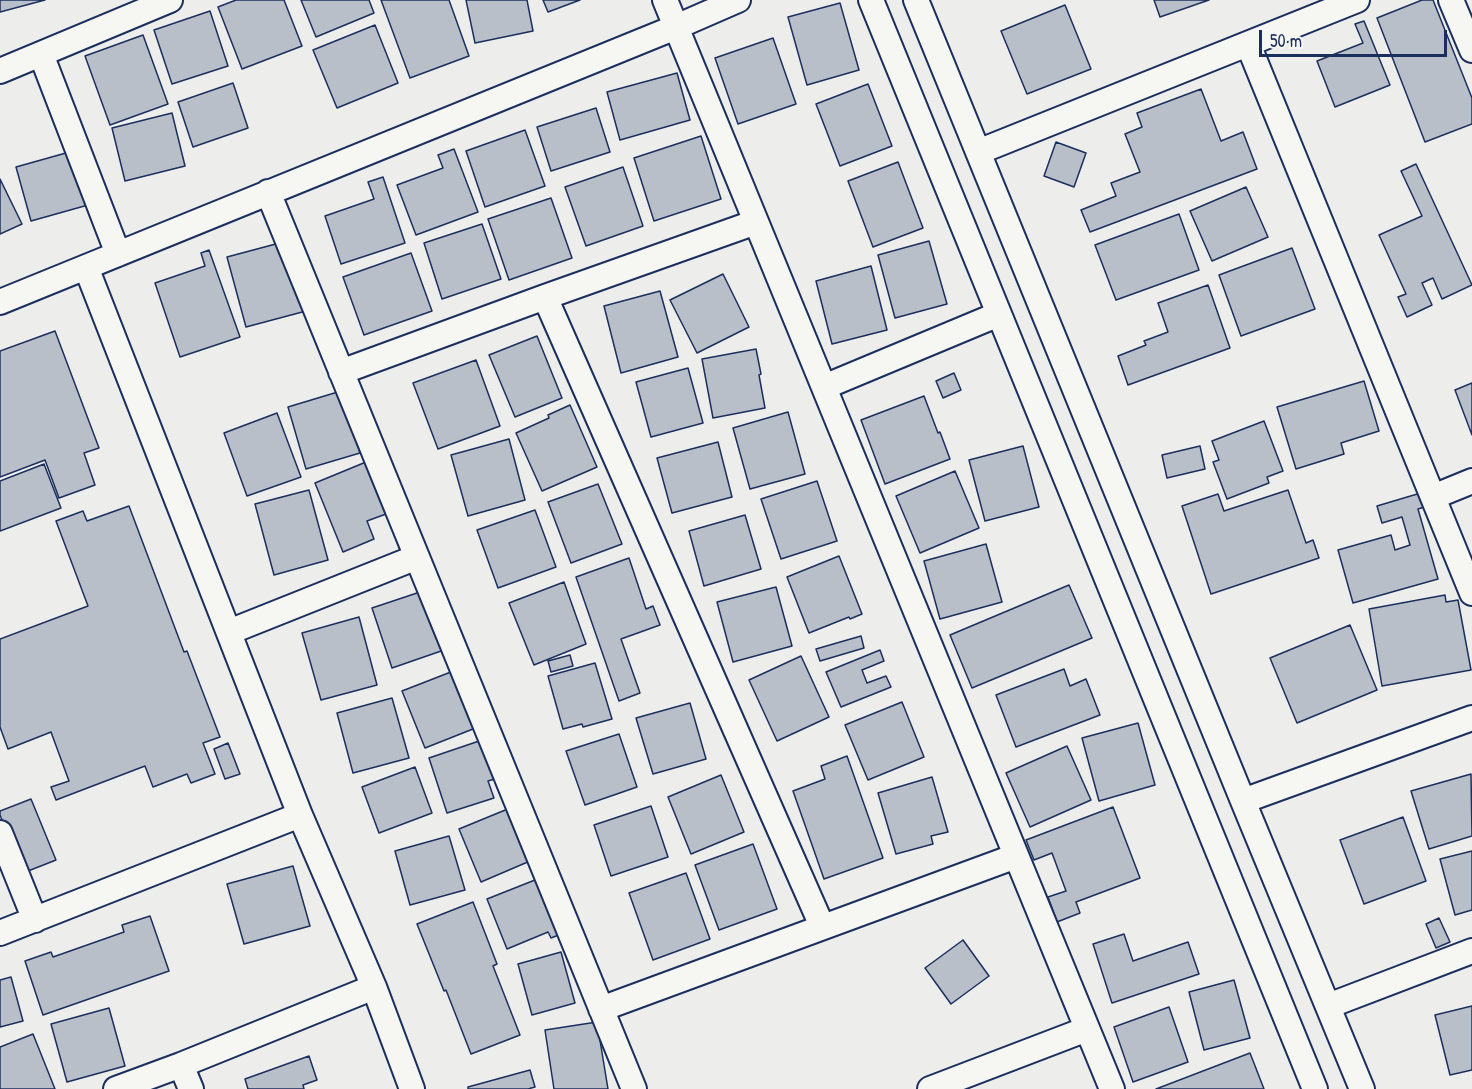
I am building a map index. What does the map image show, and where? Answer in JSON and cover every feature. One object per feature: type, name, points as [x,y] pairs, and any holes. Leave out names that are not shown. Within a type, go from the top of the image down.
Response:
[{"type":"street","points":[[0,71],[170,0]]},
{"type":"street","points":[[665,0],[1112,1089]]},
{"type":"street","points":[[0,302],[738,0]]},
{"type":"street","points":[[871,0],[1315,1089]]},
{"type":"street","points":[[916,0],[1362,1089]]},
{"type":"street","points":[[978,152],[1357,0]]},
{"type":"street","points":[[1451,0],[1472,50]]},
{"type":"street","points":[[1248,44],[1472,593]]},
{"type":"street","points":[[41,54],[118,254]]},
{"type":"street","points":[[268,192],[634,1089]]},
{"type":"street","points":[[341,372],[756,222]]},
{"type":"street","points":[[86,267],[300,814],[374,987],[412,1089]]},
{"type":"street","points":[[545,297],[822,926]]},
{"type":"street","points":[[824,387],[999,314]]},
{"type":"street","points":[[1433,497],[1472,481]]},
{"type":"street","points":[[229,632],[417,557]]},
{"type":"street","points":[[1243,801],[1472,718]]},
{"type":"street","points":[[0,933],[300,814]]},
{"type":"street","points":[[0,833],[35,920]]},
{"type":"street","points":[[601,1009],[1016,856]]},
{"type":"street","points":[[1328,1006],[1472,951]]},
{"type":"street","points":[[116,1089],[374,987]]},
{"type":"street","points":[[930,1089],[1087,1029]]},
{"type":"street","points":[[181,1065],[191,1089]]},
{"type":"building","points":[[0,0],[45,0],[0,12]]},
{"type":"building","points":[[236,0],[284,0],[302,46],[242,69],[218,7]]},
{"type":"building","points":[[301,0],[369,0],[374,13],[316,37]]},
{"type":"building","points":[[381,0],[449,0],[469,56],[410,78]]},
{"type":"building","points":[[466,0],[527,0],[533,31],[475,43]]},
{"type":"building","points":[[543,0],[580,0],[548,12]]},
{"type":"building","points":[[1154,0],[1209,0],[1160,17]]},
{"type":"building","points":[[1422,0],[1433,0],[1472,98],[1472,124],[1425,142],[1377,18]]},
{"type":"building","points":[[840,3],[859,70],[807,85],[788,17]]},
{"type":"building","points":[[1065,5],[1091,69],[1027,94],[1001,31]]},
{"type":"building","points":[[210,11],[228,66],[172,84],[154,30]]},
{"type":"building","points":[[1364,21],[1390,85],[1335,107],[1317,61],[1363,43],[1355,24]]},
{"type":"building","points":[[375,25],[398,83],[337,108],[313,50]]},
{"type":"building","points":[[143,35],[168,104],[110,125],[85,56]]},
{"type":"building","points":[[773,38],[796,104],[738,124],[715,58]]},
{"type":"building","points":[[677,73],[690,120],[620,140],[607,92]]},
{"type":"building","points":[[233,83],[248,128],[193,147],[178,102]]},
{"type":"building","points":[[868,84],[892,146],[840,166],[816,104]]},
{"type":"building","points":[[1201,89],[1221,141],[1243,132],[1257,169],[1090,232],[1081,210],[1116,196],[1111,183],[1140,172],[1125,134],[1142,127],[1137,113]]},
{"type":"building","points":[[596,108],[610,152],[551,171],[537,127]]},
{"type":"building","points":[[172,113],[185,166],[125,181],[112,128]]},
{"type":"building","points":[[525,130],[545,186],[485,207],[466,151]]},
{"type":"building","points":[[701,136],[721,199],[654,221],[634,158]]},
{"type":"building","points":[[1056,142],[1086,153],[1074,187],[1044,176]]},
{"type":"building","points":[[454,149],[478,212],[416,235],[397,185],[443,168],[438,155]]},
{"type":"building","points":[[73,151],[88,205],[31,221],[16,167]]},
{"type":"building","points":[[898,162],[923,228],[873,247],[848,181]]},
{"type":"building","points":[[1416,164],[1472,285],[1442,299],[1433,278],[1422,283],[1432,305],[1407,317],[1398,297],[1406,294],[1379,235],[1422,216],[1401,171]]},
{"type":"building","points":[[623,167],[643,226],[586,246],[565,187]]},
{"type":"building","points":[[383,177],[405,243],[341,264],[325,216],[374,199],[368,182]]},
{"type":"building","points":[[0,179],[22,224],[0,234]]},
{"type":"building","points":[[1246,187],[1268,237],[1212,261],[1190,211]]},
{"type":"building","points":[[551,198],[572,258],[509,280],[488,219]]},
{"type":"building","points":[[1179,214],[1199,270],[1116,300],[1095,245]]},
{"type":"building","points":[[482,224],[501,279],[442,299],[424,243]]},
{"type":"building","points":[[287,241],[306,311],[246,327],[227,257]]},
{"type":"building","points":[[929,241],[947,304],[895,318],[878,255]]},
{"type":"building","points":[[1292,248],[1315,309],[1241,336],[1219,275]]},
{"type":"building","points":[[209,250],[240,337],[180,357],[155,283],[205,266],[201,253]]},
{"type":"building","points":[[411,253],[432,311],[364,335],[343,277]]},
{"type":"building","points":[[871,266],[887,330],[832,344],[816,281]]},
{"type":"building","points":[[723,274],[749,327],[697,353],[670,300]]},
{"type":"building","points":[[1208,285],[1230,348],[1128,385],[1118,356],[1146,345],[1144,341],[1168,332],[1158,303]]},
{"type":"building","points":[[660,291],[678,357],[621,373],[604,306]]},
{"type":"building","points":[[55,331],[99,448],[84,453],[95,485],[59,498],[45,460],[0,477],[0,351]]},
{"type":"building","points":[[537,336],[562,398],[515,417],[489,355]]},
{"type":"building","points":[[756,349],[765,408],[713,418],[702,359]]},
{"type":"building","points":[[476,360],[500,426],[438,449],[413,383]]},
{"type":"building","points":[[688,368],[703,423],[651,437],[636,382]]},
{"type":"building","points":[[954,373],[961,390],[943,398],[936,381]]},
{"type":"building","points":[[1364,381],[1379,431],[1341,443],[1344,454],[1296,469],[1277,407]]},
{"type":"building","points":[[1472,383],[1472,435],[1455,390]]},
{"type":"building","points":[[341,391],[360,453],[306,469],[288,407]]},
{"type":"building","points":[[924,396],[950,459],[885,484],[861,420]]},
{"type":"building","points":[[570,405],[597,467],[542,491],[516,433],[549,418],[548,415]]},
{"type":"building","points":[[788,412],[805,474],[750,489],[733,428]]},
{"type":"building","points":[[277,413],[301,477],[247,496],[224,433]]},
{"type":"building","points":[[1264,421],[1283,471],[1267,477],[1269,483],[1227,499],[1213,462],[1219,460],[1212,441]]},
{"type":"building","points":[[509,439],[525,500],[468,516],[451,455]]},
{"type":"building","points":[[718,442],[732,497],[672,513],[657,458]]},
{"type":"building","points":[[1023,446],[1039,507],[985,521],[969,460]]},
{"type":"building","points":[[1200,446],[1205,469],[1167,478],[1162,455]]},
{"type":"building","points":[[366,462],[386,514],[367,521],[374,539],[343,552],[315,483]]},
{"type":"building","points":[[44,464],[61,508],[0,531],[0,481]]},
{"type":"building","points":[[955,471],[979,528],[920,553],[896,496]]},
{"type":"building","points":[[817,481],[837,541],[781,559],[761,499]]},
{"type":"building","points":[[598,484],[622,544],[571,563],[548,502]]},
{"type":"building","points":[[309,490],[328,560],[274,575],[255,504]]},
{"type":"building","points":[[1288,490],[1306,543],[1313,540],[1319,558],[1211,594],[1182,506],[1218,494],[1224,511]]},
{"type":"building","points":[[1424,492],[1428,506],[1418,509],[1438,579],[1353,603],[1338,550],[1391,535],[1395,550],[1410,545],[1402,517],[1382,523],[1377,506]]},
{"type":"building","points":[[129,506],[184,652],[187,651],[220,737],[203,743],[215,774],[191,783],[187,774],[153,787],[145,766],[56,800],[51,787],[69,781],[51,732],[8,749],[0,727],[0,639],[88,606],[56,521],[83,511],[87,521]]},
{"type":"building","points":[[535,510],[556,567],[498,588],[477,530]]},
{"type":"building","points":[[745,515],[761,569],[704,586],[689,531]]},
{"type":"building","points":[[986,544],[1002,602],[940,619],[924,561]]},
{"type":"building","points":[[839,556],[862,614],[809,633],[787,577]]},
{"type":"building","points":[[629,558],[646,609],[653,606],[660,625],[621,639],[640,693],[619,701],[576,577]]},
{"type":"building","points":[[564,582],[586,644],[534,665],[509,603]]},
{"type":"building","points":[[1069,585],[1092,638],[972,688],[950,635]]},
{"type":"building","points":[[776,587],[792,646],[733,662],[717,602]]},
{"type":"building","points":[[426,590],[447,649],[392,668],[372,608]]},
{"type":"building","points":[[1445,595],[1446,602],[1458,600],[1471,670],[1382,686],[1369,609]]},
{"type":"building","points":[[359,617],[377,685],[321,700],[302,633]]},
{"type":"building","points":[[1350,625],[1377,690],[1297,723],[1270,658]]},
{"type":"building","points":[[861,636],[864,648],[820,661],[816,649]]},
{"type":"building","points":[[880,650],[884,661],[862,670],[867,683],[886,676],[891,687],[841,707],[826,672]]},
{"type":"building","points":[[570,655],[573,666],[551,672],[548,661]]},
{"type":"building","points":[[801,656],[829,717],[777,741],[749,680]]},
{"type":"building","points":[[595,663],[612,719],[583,727],[582,724],[563,729],[548,676]]},
{"type":"building","points":[[1064,669],[1070,686],[1086,679],[1100,715],[1016,747],[996,695]]},
{"type":"building","points":[[456,670],[478,727],[425,748],[402,691]]},
{"type":"building","points":[[392,698],[409,758],[353,773],[337,713]]},
{"type":"building","points":[[902,702],[924,757],[868,780],[845,725]]},
{"type":"building","points":[[690,703],[706,759],[653,774],[636,718]]},
{"type":"building","points":[[1138,723],[1155,785],[1099,801],[1082,738]]},
{"type":"building","points":[[619,734],[637,787],[585,805],[566,751]]},
{"type":"building","points":[[485,739],[498,778],[488,781],[494,798],[447,813],[429,758]]},
{"type":"building","points":[[228,743],[240,774],[225,779],[214,749]]},
{"type":"building","points":[[1067,746],[1091,800],[1030,827],[1006,773]]},
{"type":"building","points":[[847,756],[883,858],[824,879],[793,791],[825,779],[821,766]]},
{"type":"building","points":[[415,767],[432,813],[379,833],[362,787]]},
{"type":"building","points":[[1471,774],[1472,836],[1429,849],[1411,791]]},
{"type":"building","points":[[721,775],[744,832],[691,854],[668,797]]},
{"type":"building","points":[[932,777],[948,832],[931,836],[933,844],[896,854],[878,793]]},
{"type":"building","points":[[31,799],[56,860],[23,873],[0,811]]},
{"type":"building","points":[[515,806],[537,858],[481,882],[459,829]]},
{"type":"building","points":[[651,806],[668,857],[611,876],[594,825]]},
{"type":"building","points":[[1113,807],[1140,878],[1076,902],[1080,913],[1057,922],[1048,897],[1066,891],[1052,853],[1034,860],[1026,840]]},
{"type":"building","points":[[1403,817],[1426,881],[1364,904],[1340,840]]},
{"type":"building","points":[[449,836],[465,890],[410,905],[395,851]]},
{"type":"building","points":[[753,844],[777,909],[719,930],[695,865]]},
{"type":"building","points":[[1472,851],[1472,910],[1455,915],[1440,859]]},
{"type":"building","points":[[293,866],[310,926],[244,944],[227,884]]},
{"type":"building","points":[[686,873],[710,939],[653,960],[629,893]]},
{"type":"building","points":[[540,878],[566,932],[551,938],[548,932],[507,949],[487,899]]},
{"type":"building","points":[[473,902],[497,964],[493,966],[520,1035],[471,1054],[417,924]]},
{"type":"building","points":[[150,916],[169,971],[43,1015],[25,961],[51,952],[53,957],[124,932],[122,925]]},
{"type":"building","points":[[1439,918],[1450,942],[1436,948],[1426,924]]},
{"type":"building","points":[[1124,934],[1133,961],[1188,942],[1199,974],[1112,1003],[1093,944]]},
{"type":"building","points":[[963,940],[989,976],[951,1004],[925,968]]},
{"type":"building","points":[[561,952],[575,1003],[532,1015],[518,964]]},
{"type":"building","points":[[11,977],[23,1021],[0,1027],[0,980]]},
{"type":"building","points":[[1234,980],[1250,1038],[1204,1050],[1189,992]]},
{"type":"building","points":[[1472,1006],[1472,1070],[1450,1075],[1435,1015]]},
{"type":"building","points":[[1169,1007],[1188,1062],[1133,1082],[1114,1027]]},
{"type":"building","points":[[109,1008],[125,1066],[67,1082],[51,1024]]},
{"type":"building","points":[[597,1022],[608,1089],[554,1089],[545,1030]]},
{"type":"building","points":[[33,1034],[55,1089],[0,1089],[0,1047]]},
{"type":"building","points":[[1250,1053],[1264,1089],[1156,1089]]},
{"type":"building","points":[[309,1056],[317,1080],[303,1085],[304,1089],[248,1089],[245,1079]]},
{"type":"building","points":[[530,1070],[535,1087],[468,1089],[468,1087]]}]
